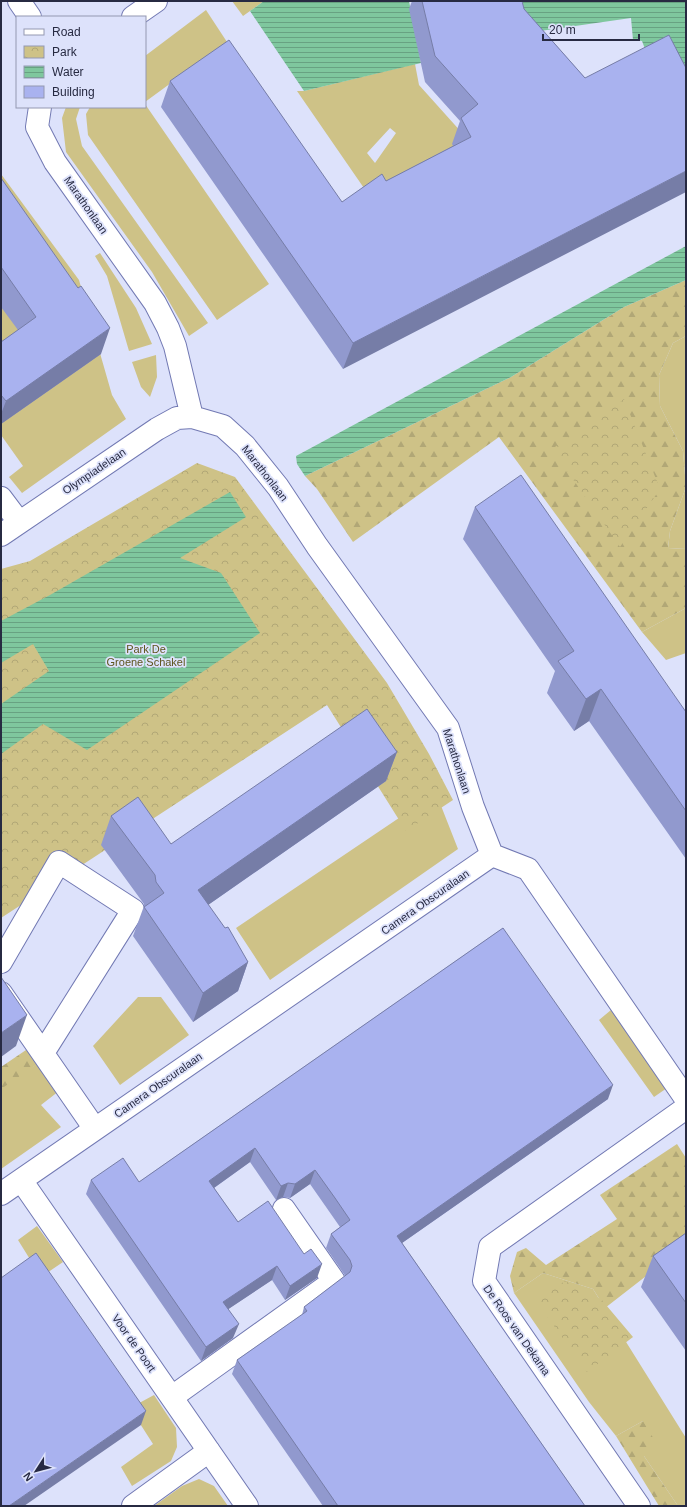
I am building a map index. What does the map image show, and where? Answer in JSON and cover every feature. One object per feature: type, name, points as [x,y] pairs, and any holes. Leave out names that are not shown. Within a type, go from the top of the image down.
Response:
[{"type":"street","points":[[18,1],[29,16]]},
{"type":"street","points":[[135,16],[156,1]]},
{"type":"street","name":"Marathonlaan","points":[[40,108],[37,127],[55,162],[155,303],[168,328],[175,346],[192,417],[223,426],[245,446],[278,487],[317,546],[448,728],[472,807],[492,855]]},
{"type":"street","name":"Olympiadelaan","points":[[1,535],[157,429],[177,418],[192,417]]},
{"type":"street","points":[[1,498],[19,522]]},
{"type":"street","points":[[492,855],[528,869],[686,1099]]},
{"type":"street","name":"Camera Obscuralaan","points":[[1,1194],[492,855]]},
{"type":"street","points":[[1,962],[59,862],[133,910],[43,1053]]},
{"type":"street","points":[[1,993],[96,1128]]},
{"type":"street","name":"De Roos van Dekama","points":[[639,1506],[484,1281],[490,1247],[686,1108]]},
{"type":"street","name":"Voor de Poort","points":[[21,1180],[247,1506]]},
{"type":"street","points":[[172,1397],[334,1281],[284,1208]]},
{"type":"street","points":[[133,1506],[209,1451]]},
{"type":"green space","points":[[232,1],[264,1],[243,16]]},
{"type":"green space","points":[[206,10],[227,42],[146,101],[146,55]]},
{"type":"green space","points":[[415,64],[419,85],[463,134],[457,154],[377,207],[297,91],[304,91]],"holes":[[[390,128],[396,133],[375,163],[367,153]]]},
{"type":"green space","points":[[146,105],[269,284],[217,320],[88,135],[86,114],[89,108],[146,108]]},
{"type":"green space","points":[[66,108],[80,108],[76,119],[82,146],[208,323],[189,336],[152,272],[66,152],[62,118]]},
{"type":"green space","points":[[1,174],[79,280],[112,395],[126,419],[22,493],[9,477],[23,466],[1,435]]},
{"type":"green space","points":[[100,253],[136,308],[152,344],[129,351],[107,276],[95,256]]},
{"type":"green space","points":[[686,280],[686,336],[673,343],[659,375],[660,406],[683,451],[686,487],[670,531],[668,548],[686,549],[686,608],[642,632],[499,437],[353,542],[317,489],[305,476],[511,377],[624,307]]},
{"type":"green space","points":[[686,336],[686,487],[683,451],[660,406],[659,375],[673,343]]},
{"type":"green space","points":[[156,355],[157,377],[150,397],[141,387],[132,362]]},
{"type":"green space","points":[[624,399],[660,489],[620,547],[552,449]]},
{"type":"green space","name":"Park De Groene Schakel","points":[[197,463],[235,477],[387,683],[429,754],[453,800],[406,831],[327,705],[1,918],[1,569],[30,561]]},
{"type":"green space","points":[[686,487],[686,549],[668,548],[670,531]]},
{"type":"green space","points":[[686,608],[686,653],[666,660],[642,632]]},
{"type":"green space","points":[[436,793],[458,849],[270,980],[236,928]]},
{"type":"green space","points":[[138,997],[161,997],[189,1035],[120,1085],[93,1046]]},
{"type":"green space","points":[[611,1010],[667,1088],[654,1097],[599,1020]]},
{"type":"green space","points":[[26,1050],[39,1063],[1,1089],[1,1067]]},
{"type":"green space","points":[[39,1063],[59,1091],[41,1105],[61,1127],[1,1169],[1,1086]]},
{"type":"green space","points":[[677,1144],[686,1158],[686,1245],[605,1308],[593,1289],[543,1273],[514,1293],[510,1276],[517,1252],[526,1248],[546,1265],[617,1219],[600,1195]]},
{"type":"green space","points":[[37,1226],[63,1262],[41,1277],[18,1240]]},
{"type":"green space","points":[[543,1273],[593,1289],[686,1438],[686,1506],[678,1506],[644,1456],[643,1421],[616,1436],[589,1402],[514,1293]]},
{"type":"green space","points":[[565,1281],[601,1299],[633,1337],[587,1372],[536,1301]]},
{"type":"green space","points":[[154,1395],[176,1428],[177,1447],[171,1461],[132,1486],[121,1467],[153,1444],[130,1408]]},
{"type":"green space","points":[[643,1421],[658,1446],[644,1456],[678,1506],[659,1506],[616,1436]]},
{"type":"green space","points":[[199,1479],[214,1486],[228,1506],[154,1506],[182,1486]]},
{"type":"water","points":[[264,1],[409,1],[421,63],[304,91],[250,11]]},
{"type":"water","points":[[515,1],[686,1],[686,110],[645,49],[642,41],[633,40],[631,18],[533,32]]},
{"type":"water","points":[[686,246],[686,280],[624,307],[511,377],[305,476],[297,464],[296,456]]},
{"type":"water","points":[[230,492],[246,517],[180,558],[221,573],[260,633],[87,750],[43,724],[1,754],[1,704],[49,671],[33,644],[1,663],[1,621],[50,595]]},
{"type":"building","points":[[422,1],[522,1],[524,9],[585,78],[669,35],[686,68],[686,171],[353,343],[170,81],[229,40],[342,202],[382,174],[386,181],[471,137],[461,118],[478,104],[435,56]]},
{"type":"building","points":[[1,178],[78,288],[81,286],[110,328],[6,401],[1,395],[1,342],[36,317],[1,267]]},
{"type":"building","points":[[521,475],[686,712],[686,811],[601,689],[586,699],[558,661],[574,651],[475,507]]},
{"type":"building","points":[[367,709],[397,752],[198,890],[225,928],[228,927],[248,962],[203,993],[144,907],[164,893],[156,882],[155,875],[111,816],[138,797],[171,844]]},
{"type":"building","points":[[503,928],[613,1085],[397,1236],[585,1506],[338,1506],[237,1360],[307,1311],[304,1307],[350,1272],[352,1266],[350,1260],[331,1234],[350,1220],[315,1170],[295,1184],[288,1183],[281,1186],[255,1148],[209,1181],[238,1222],[268,1201],[304,1254],[311,1249],[322,1264],[290,1286],[277,1266],[223,1302],[239,1324],[206,1347],[91,1180],[123,1158],[139,1182]]},
{"type":"building","points":[[1,977],[27,1015],[1,1033]]},
{"type":"building","points":[[686,1233],[686,1303],[653,1256]]},
{"type":"building","points":[[36,1253],[146,1411],[9,1506],[1,1506],[1,1278]]}]
